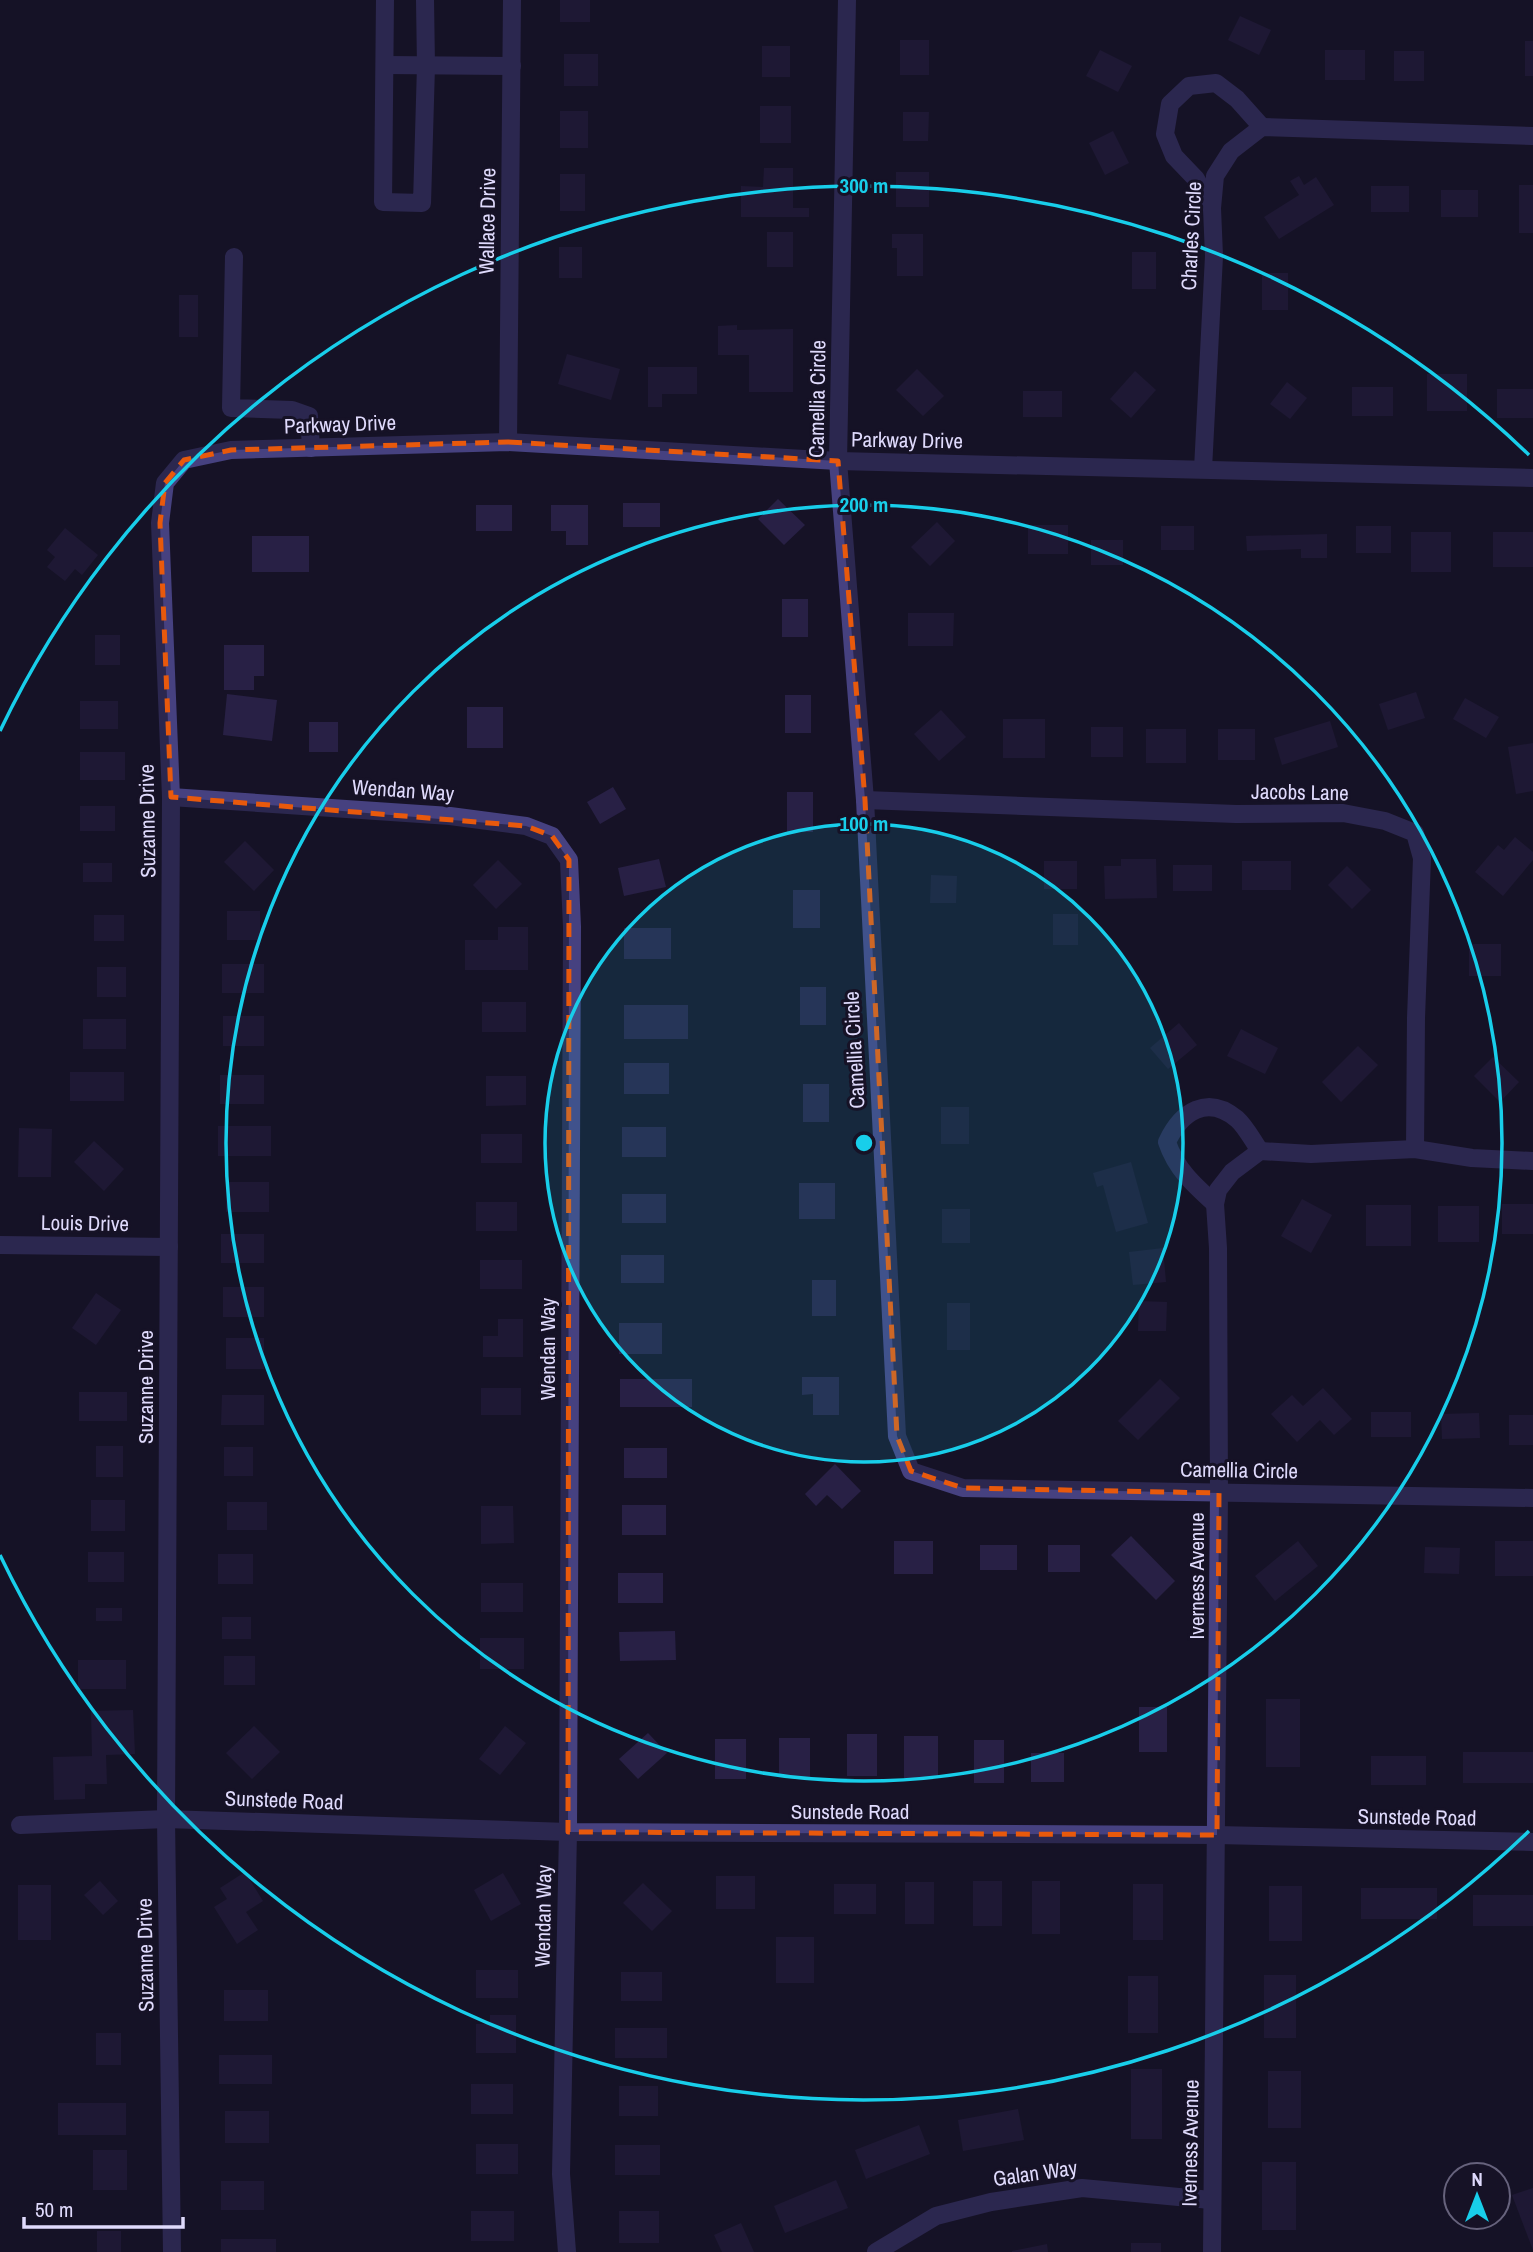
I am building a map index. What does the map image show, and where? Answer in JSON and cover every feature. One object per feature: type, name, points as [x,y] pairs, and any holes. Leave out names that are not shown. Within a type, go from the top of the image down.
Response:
[{"type":"street","points":[[385,0],[383,202],[422,203],[425,0]]},
{"type":"street","name":"Wallace Drive","points":[[508,442],[512,0]]},
{"type":"street","name":"Camellia Circle","points":[[846,0],[838,461],[865,800],[897,1436],[911,1471],[963,1488],[1533,1498]]},
{"type":"street","points":[[385,65],[512,66]]},
{"type":"street","points":[[1212,208],[1196,179],[1174,156],[1164,134],[1170,104],[1189,86],[1216,83],[1237,99],[1262,127],[1533,136]]},
{"type":"street","name":"Charles Circle","points":[[1203,470],[1214,256],[1212,208],[1215,176],[1231,151],[1262,127]]},
{"type":"street","points":[[234,257],[231,408],[292,410],[309,416],[311,447]]},
{"type":"street","name":"Parkway Drive","points":[[160,523],[166,483],[184,460],[231,450],[311,447],[508,442],[838,461],[1533,478]]},
{"type":"street","name":"Suzanne Drive","points":[[160,523],[171,797],[166,1819],[172,2252]]},
{"type":"street","name":"Wendan Way","points":[[171,797],[450,816],[526,825],[552,836],[569,860],[572,941],[568,1832],[561,2174],[567,2252]]},
{"type":"street","name":"Jacobs Lane","points":[[865,800],[1236,814],[1343,813],[1385,821],[1415,833],[1422,858],[1416,1018],[1415,1149]]},
{"type":"street","points":[[1260,1151],[1238,1120],[1220,1109],[1204,1107],[1186,1114],[1175,1124],[1167,1142],[1173,1161],[1214,1204],[1218,1190],[1232,1172],[1260,1151],[1311,1154],[1415,1149],[1472,1158],[1533,1161]]},
{"type":"street","name":"Iverness Avenue","points":[[1212,2252],[1219,1493],[1218,1248],[1214,1204]]},
{"type":"street","name":"Louis Drive","points":[[0,1245],[169,1247]]},
{"type":"street","name":"Sunstede Road","points":[[20,1825],[166,1819],[568,1832],[1217,1835],[1533,1842]]},
{"type":"street","name":"Galan Way","points":[[876,2252],[936,2216],[991,2202],[1082,2188],[1211,2200]]},
{"type":"highlighted area","points":[[508,442],[838,461],[865,800],[897,1436],[911,1471],[963,1488],[1219,1493],[1217,1835],[568,1832],[569,860],[552,836],[526,826],[171,797],[160,523],[165,483],[184,460],[231,450]]},
{"type":"building","points":[[560,0],[590,0],[590,22],[560,22]]},
{"type":"building","points":[[1240,16],[1271,30],[1259,55],[1228,40]]},
{"type":"building","points":[[900,40],[929,40],[929,75],[900,75]]},
{"type":"building","points":[[1525,41],[1533,41],[1533,76],[1525,76]]},
{"type":"building","points":[[762,46],[790,46],[790,77],[762,77]]},
{"type":"building","points":[[1100,50],[1132,66],[1118,92],[1086,76]]},
{"type":"building","points":[[1325,50],[1365,50],[1365,80],[1325,80]]},
{"type":"building","points":[[1394,51],[1424,51],[1424,81],[1394,81]]},
{"type":"building","points":[[564,54],[598,54],[598,86],[564,86]]},
{"type":"building","points":[[760,106],[791,106],[791,143],[760,143]]},
{"type":"building","points":[[560,111],[588,111],[588,148],[560,148]]},
{"type":"building","points":[[903,112],[929,112],[928,141],[903,141]]},
{"type":"building","points":[[1113,131],[1129,163],[1105,175],[1089,143]]},
{"type":"building","points":[[764,168],[793,168],[793,208],[809,208],[809,217],[741,217],[741,186],[763,187]]},
{"type":"building","points":[[896,172],[929,172],[929,207],[896,207]]},
{"type":"building","points":[[560,174],[585,174],[585,211],[560,211]]},
{"type":"building","points":[[1299,176],[1304,185],[1316,177],[1334,205],[1279,239],[1264,217],[1299,195],[1290,181]]},
{"type":"building","points":[[1519,185],[1533,185],[1533,233],[1519,233]]},
{"type":"building","points":[[1371,186],[1409,186],[1409,212],[1371,212]]},
{"type":"building","points":[[1441,190],[1478,190],[1478,217],[1441,217]]},
{"type":"building","points":[[767,232],[793,232],[793,267],[767,267]]},
{"type":"building","points":[[892,234],[923,234],[923,276],[897,276],[897,248],[892,248]]},
{"type":"building","points":[[559,247],[582,247],[582,278],[559,278]]},
{"type":"building","points":[[1132,252],[1156,252],[1156,289],[1132,289]]},
{"type":"building","points":[[1262,273],[1288,273],[1288,310],[1262,310]]},
{"type":"building","points":[[179,295],[198,295],[198,337],[179,337]]},
{"type":"building","points":[[737,325],[737,330],[793,329],[793,392],[749,392],[749,355],[718,355],[718,326]]},
{"type":"building","points":[[567,354],[620,369],[611,400],[558,384]]},
{"type":"building","points":[[648,367],[697,367],[697,394],[662,394],[662,407],[648,407]]},
{"type":"building","points":[[917,369],[944,396],[923,416],[896,390]]},
{"type":"building","points":[[1135,371],[1156,390],[1131,418],[1110,399]]},
{"type":"building","points":[[1427,374],[1467,374],[1467,411],[1427,411]]},
{"type":"building","points":[[1287,382],[1307,398],[1290,419],[1270,404]]},
{"type":"building","points":[[1352,387],[1393,387],[1393,416],[1352,416]]},
{"type":"building","points":[[1497,389],[1533,389],[1533,418],[1497,418]]},
{"type":"building","points":[[1023,391],[1062,391],[1062,417],[1023,417]]},
{"type":"building","points":[[778,499],[805,525],[784,545],[758,519]]},
{"type":"building","points":[[623,503],[660,503],[660,527],[623,527]]},
{"type":"building","points":[[476,505],[512,505],[512,531],[476,531]]},
{"type":"building","points":[[551,505],[588,505],[588,545],[566,545],[566,531],[551,531]]},
{"type":"building","points":[[937,522],[955,541],[930,566],[911,547]]},
{"type":"building","points":[[1028,525],[1068,525],[1068,554],[1028,554]]},
{"type":"building","points":[[1161,526],[1194,526],[1194,550],[1161,550]]},
{"type":"building","points":[[1356,526],[1391,526],[1391,553],[1356,553]]},
{"type":"building","points":[[65,528],[98,555],[82,575],[75,569],[65,581],[47,567],[55,557],[47,550]]},
{"type":"building","points":[[1411,532],[1451,532],[1451,572],[1411,572]]},
{"type":"building","points":[[1493,532],[1533,532],[1533,567],[1493,567]]},
{"type":"building","points":[[1327,534],[1327,558],[1301,558],[1301,549],[1247,551],[1246,536]]},
{"type":"building","points":[[252,536],[309,536],[309,572],[252,572]]},
{"type":"building","points":[[1091,540],[1123,540],[1123,565],[1091,565]]},
{"type":"building","points":[[782,599],[808,599],[808,637],[782,637]]},
{"type":"building","points":[[908,613],[954,613],[953,646],[908,646]]},
{"type":"building","points":[[95,635],[120,635],[120,665],[95,665]]},
{"type":"building","points":[[224,645],[264,645],[264,676],[254,676],[254,690],[224,690]]},
{"type":"building","points":[[1416,692],[1425,718],[1388,730],[1379,704]]},
{"type":"building","points":[[227,694],[277,700],[272,741],[223,735]]},
{"type":"building","points":[[785,695],[811,695],[811,733],[785,733]]},
{"type":"building","points":[[1465,698],[1499,717],[1486,738],[1453,719]]},
{"type":"building","points":[[80,701],[118,701],[118,729],[80,729]]},
{"type":"building","points":[[467,707],[503,707],[503,748],[467,748]]},
{"type":"building","points":[[941,710],[966,737],[939,761],[914,734]]},
{"type":"building","points":[[1003,719],[1045,719],[1045,758],[1003,758]]},
{"type":"building","points":[[1330,721],[1338,747],[1282,765],[1274,738]]},
{"type":"building","points":[[309,722],[338,722],[338,752],[309,752]]},
{"type":"building","points":[[1091,727],[1123,727],[1123,757],[1091,757]]},
{"type":"building","points":[[1146,729],[1186,729],[1186,763],[1146,763]]},
{"type":"building","points":[[1218,729],[1255,729],[1255,760],[1218,760]]},
{"type":"building","points":[[1533,743],[1533,791],[1516,794],[1508,747]]},
{"type":"building","points":[[80,752],[125,752],[125,780],[80,780]]},
{"type":"building","points":[[613,787],[626,809],[600,824],[587,802]]},
{"type":"building","points":[[787,792],[813,792],[813,832],[787,832]]},
{"type":"building","points":[[80,806],[115,806],[115,831],[80,831]]},
{"type":"building","points":[[1515,837],[1533,852],[1533,860],[1503,896],[1475,872],[1498,845],[1504,850]]},
{"type":"building","points":[[245,841],[274,870],[254,891],[224,862]]},
{"type":"building","points":[[659,859],[666,887],[624,896],[618,868]]},
{"type":"building","points":[[1121,859],[1156,859],[1157,898],[1105,899],[1104,866],[1121,866]]},
{"type":"building","points":[[498,860],[522,884],[496,909],[473,885]]},
{"type":"building","points":[[1044,861],[1077,861],[1077,889],[1044,889]]},
{"type":"building","points":[[1242,861],[1291,861],[1291,890],[1242,890]]},
{"type":"building","points":[[83,863],[112,863],[112,882],[83,882]]},
{"type":"building","points":[[1173,865],[1212,865],[1212,891],[1173,891]]},
{"type":"building","points":[[1347,866],[1371,890],[1352,909],[1328,885]]},
{"type":"building","points":[[931,875],[957,876],[956,903],[930,903]]},
{"type":"building","points":[[793,890],[820,890],[820,928],[793,928]]},
{"type":"building","points":[[227,911],[260,911],[260,940],[227,940]]},
{"type":"building","points":[[1053,914],[1078,914],[1078,945],[1053,945]]},
{"type":"building","points":[[94,915],[124,915],[124,941],[94,941]]},
{"type":"building","points":[[498,927],[528,927],[528,970],[465,970],[465,940],[498,940]]},
{"type":"building","points":[[624,928],[671,928],[671,959],[624,959]]},
{"type":"building","points":[[1469,944],[1501,944],[1501,976],[1469,976]]},
{"type":"building","points":[[222,964],[264,964],[264,993],[222,993]]},
{"type":"building","points":[[97,967],[126,967],[126,997],[97,997]]},
{"type":"building","points":[[800,987],[826,987],[826,1025],[800,1025]]},
{"type":"building","points":[[482,1002],[526,1002],[526,1032],[482,1032]]},
{"type":"building","points":[[624,1005],[688,1005],[688,1039],[624,1039]]},
{"type":"building","points":[[223,1016],[264,1016],[264,1046],[223,1046]]},
{"type":"building","points":[[83,1019],[126,1019],[126,1049],[83,1049]]},
{"type":"building","points":[[1179,1023],[1197,1045],[1168,1069],[1150,1048]]},
{"type":"building","points":[[1241,1029],[1278,1048],[1265,1074],[1227,1056]]},
{"type":"building","points":[[1358,1046],[1378,1065],[1341,1102],[1322,1082]]},
{"type":"building","points":[[1493,1057],[1519,1082],[1500,1102],[1474,1076]]},
{"type":"building","points":[[624,1063],[669,1063],[669,1094],[624,1094]]},
{"type":"building","points":[[70,1072],[124,1072],[124,1101],[70,1101]]},
{"type":"building","points":[[220,1075],[264,1075],[264,1104],[220,1104]]},
{"type":"building","points":[[486,1076],[526,1076],[526,1105],[486,1106]]},
{"type":"building","points":[[803,1084],[829,1084],[829,1122],[803,1122]]},
{"type":"building","points":[[941,1107],[969,1107],[969,1144],[941,1144]]},
{"type":"building","points":[[218,1126],[271,1126],[271,1156],[218,1156]]},
{"type":"building","points":[[622,1127],[666,1127],[666,1157],[622,1157]]},
{"type":"building","points":[[19,1128],[52,1129],[51,1177],[18,1177]]},
{"type":"building","points":[[481,1134],[522,1134],[522,1163],[481,1163]]},
{"type":"building","points":[[94,1141],[124,1169],[104,1191],[74,1162]]},
{"type":"building","points":[[1131,1162],[1148,1223],[1116,1232],[1103,1185],[1097,1187],[1093,1173]]},
{"type":"building","points":[[226,1182],[269,1182],[269,1212],[226,1212]]},
{"type":"building","points":[[799,1183],[835,1183],[835,1219],[799,1219]]},
{"type":"building","points":[[622,1194],[666,1194],[666,1223],[622,1223]]},
{"type":"building","points":[[1302,1199],[1332,1215],[1311,1253],[1281,1236]]},
{"type":"building","points":[[476,1202],[517,1202],[517,1231],[476,1231]]},
{"type":"building","points":[[1502,1204],[1533,1204],[1533,1234],[1502,1234]]},
{"type":"building","points":[[1366,1205],[1411,1205],[1411,1246],[1366,1246]]},
{"type":"building","points":[[1438,1206],[1479,1206],[1479,1242],[1438,1242]]},
{"type":"building","points":[[942,1209],[970,1209],[970,1243],[942,1243]]},
{"type":"building","points":[[221,1234],[264,1234],[264,1263],[221,1263]]},
{"type":"building","points":[[1163,1248],[1166,1282],[1133,1285],[1129,1252]]},
{"type":"building","points":[[621,1255],[664,1255],[664,1283],[621,1283]]},
{"type":"building","points":[[480,1260],[522,1260],[522,1289],[480,1289]]},
{"type":"building","points":[[812,1280],[836,1280],[836,1316],[812,1316]]},
{"type":"building","points":[[223,1287],[264,1287],[264,1317],[223,1317]]},
{"type":"building","points":[[96,1293],[121,1310],[96,1345],[72,1328]]},
{"type":"building","points":[[1139,1301],[1167,1302],[1166,1331],[1138,1331]]},
{"type":"building","points":[[947,1303],[970,1303],[970,1350],[947,1350]]},
{"type":"building","points":[[498,1319],[523,1319],[523,1357],[483,1357],[483,1336],[498,1336]]},
{"type":"building","points":[[619,1323],[662,1323],[662,1354],[619,1354]]},
{"type":"building","points":[[226,1338],[264,1338],[264,1369],[226,1369]]},
{"type":"building","points":[[802,1377],[839,1377],[839,1415],[813,1415],[813,1394],[802,1395]]},
{"type":"building","points":[[620,1379],[692,1379],[692,1407],[620,1407]]},
{"type":"building","points":[[1160,1379],[1180,1398],[1138,1440],[1118,1421]]},
{"type":"building","points":[[481,1388],[521,1388],[521,1415],[481,1415]]},
{"type":"building","points":[[1323,1388],[1352,1419],[1334,1435],[1320,1420],[1297,1442],[1271,1414],[1292,1395],[1303,1406]]},
{"type":"building","points":[[79,1392],[127,1392],[127,1421],[79,1421]]},
{"type":"building","points":[[222,1395],[264,1395],[264,1425],[221,1425]]},
{"type":"building","points":[[1371,1412],[1411,1412],[1411,1437],[1371,1437]]},
{"type":"building","points":[[1479,1413],[1480,1438],[1442,1439],[1441,1414]]},
{"type":"building","points":[[1509,1415],[1533,1415],[1533,1445],[1509,1445]]},
{"type":"building","points":[[96,1446],[123,1446],[123,1477],[96,1477]]},
{"type":"building","points":[[224,1447],[253,1447],[253,1476],[224,1476]]},
{"type":"building","points":[[624,1448],[667,1448],[667,1478],[624,1478]]},
{"type":"building","points":[[835,1464],[861,1491],[842,1509],[827,1495],[816,1506],[805,1494]]},
{"type":"building","points":[[91,1500],[125,1500],[125,1531],[91,1531]]},
{"type":"building","points":[[227,1502],[267,1502],[267,1530],[227,1530]]},
{"type":"building","points":[[622,1505],[666,1505],[666,1535],[622,1535]]},
{"type":"building","points":[[481,1506],[513,1506],[514,1543],[481,1544]]},
{"type":"building","points":[[1131,1536],[1175,1581],[1156,1600],[1111,1555]]},
{"type":"building","points":[[894,1541],[933,1541],[933,1574],[894,1574]]},
{"type":"building","points":[[1298,1541],[1318,1566],[1275,1601],[1255,1576]]},
{"type":"building","points":[[1495,1541],[1533,1541],[1533,1576],[1495,1576]]},
{"type":"building","points":[[980,1545],[1017,1545],[1017,1570],[980,1570]]},
{"type":"building","points":[[1048,1545],[1080,1545],[1080,1572],[1048,1572]]},
{"type":"building","points":[[1425,1547],[1460,1548],[1459,1574],[1424,1573]]},
{"type":"building","points":[[88,1552],[124,1552],[124,1582],[88,1582]]},
{"type":"building","points":[[218,1554],[253,1554],[253,1584],[218,1584]]},
{"type":"building","points":[[618,1573],[663,1573],[663,1603],[618,1603]]},
{"type":"building","points":[[481,1583],[523,1583],[523,1612],[481,1612]]},
{"type":"building","points":[[96,1608],[122,1608],[122,1621],[96,1621]]},
{"type":"building","points":[[222,1617],[251,1617],[251,1639],[222,1639]]},
{"type":"building","points":[[675,1631],[676,1660],[620,1661],[619,1632]]},
{"type":"building","points":[[480,1638],[524,1638],[524,1669],[480,1669]]},
{"type":"building","points":[[224,1656],[255,1656],[255,1685],[224,1685]]},
{"type":"building","points":[[78,1660],[126,1660],[126,1689],[78,1689]]},
{"type":"building","points":[[1266,1699],[1300,1699],[1300,1767],[1266,1767]]},
{"type":"building","points":[[1139,1707],[1167,1707],[1167,1752],[1139,1752]]},
{"type":"building","points":[[133,1710],[135,1754],[106,1755],[107,1784],[85,1784],[85,1799],[54,1800],[53,1757],[92,1756],[91,1711]]},
{"type":"building","points":[[254,1726],[280,1752],[252,1779],[226,1753]]},
{"type":"building","points":[[505,1726],[526,1743],[500,1775],[479,1759]]},
{"type":"building","points":[[648,1733],[667,1753],[638,1779],[619,1759]]},
{"type":"building","points":[[847,1734],[877,1734],[877,1776],[847,1776]]},
{"type":"building","points":[[904,1736],[938,1736],[938,1778],[904,1778]]},
{"type":"building","points":[[779,1738],[810,1738],[810,1777],[779,1777]]},
{"type":"building","points":[[715,1739],[746,1739],[746,1779],[715,1779]]},
{"type":"building","points":[[974,1740],[1004,1740],[1004,1783],[974,1783]]},
{"type":"building","points":[[1463,1752],[1533,1752],[1533,1783],[1463,1783]]},
{"type":"building","points":[[1031,1753],[1064,1753],[1064,1782],[1031,1782]]},
{"type":"building","points":[[1371,1756],[1426,1756],[1426,1785],[1371,1785]]},
{"type":"building","points":[[245,1872],[263,1901],[246,1912],[258,1930],[237,1944],[214,1907],[227,1899],[220,1888]]},
{"type":"building","points":[[503,1873],[521,1904],[491,1921],[474,1890]]},
{"type":"building","points":[[716,1876],[755,1876],[755,1909],[716,1909]]},
{"type":"building","points":[[100,1881],[118,1901],[103,1915],[84,1895]]},
{"type":"building","points":[[973,1881],[1002,1881],[1002,1926],[973,1926]]},
{"type":"building","points":[[1032,1881],[1060,1881],[1060,1934],[1032,1934]]},
{"type":"building","points":[[905,1882],[934,1882],[934,1924],[905,1924]]},
{"type":"building","points":[[643,1883],[672,1911],[652,1931],[623,1903]]},
{"type":"building","points":[[834,1884],[876,1884],[876,1914],[834,1914]]},
{"type":"building","points":[[1133,1884],[1163,1884],[1163,1940],[1133,1940]]},
{"type":"building","points":[[18,1885],[51,1885],[51,1940],[18,1940]]},
{"type":"building","points":[[1269,1886],[1302,1886],[1302,1941],[1269,1941]]},
{"type":"building","points":[[1361,1888],[1437,1888],[1437,1919],[1361,1919]]},
{"type":"building","points":[[1473,1895],[1533,1895],[1533,1926],[1473,1926]]},
{"type":"building","points":[[776,1937],[814,1937],[814,1983],[776,1983]]},
{"type":"building","points":[[476,1970],[518,1970],[518,1998],[476,1998]]},
{"type":"building","points":[[621,1972],[662,1972],[662,2001],[621,2001]]},
{"type":"building","points":[[1264,1975],[1296,1975],[1296,2038],[1264,2038]]},
{"type":"building","points":[[1128,1976],[1158,1976],[1158,2033],[1128,2033]]},
{"type":"building","points":[[224,1990],[268,1990],[268,2021],[224,2021]]},
{"type":"building","points":[[490,2015],[516,2015],[516,2053],[476,2053],[476,2024],[490,2024]]},
{"type":"building","points":[[615,2028],[667,2028],[667,2058],[615,2058]]},
{"type":"building","points":[[96,2033],[121,2033],[121,2065],[96,2065]]},
{"type":"building","points":[[219,2055],[272,2055],[272,2084],[219,2084]]},
{"type":"building","points":[[1131,2069],[1162,2069],[1162,2139],[1131,2139]]},
{"type":"building","points":[[1268,2071],[1301,2071],[1301,2128],[1268,2128]]},
{"type":"building","points":[[471,2084],[513,2084],[513,2114],[471,2114]]},
{"type":"building","points":[[619,2086],[658,2086],[658,2116],[619,2116]]},
{"type":"building","points":[[58,2103],[126,2103],[126,2135],[58,2135]]},
{"type":"building","points":[[1018,2109],[1024,2140],[963,2151],[958,2120]]},
{"type":"building","points":[[225,2111],[269,2111],[269,2143],[225,2143]]},
{"type":"building","points":[[919,2125],[930,2154],[866,2179],[855,2150]]},
{"type":"building","points":[[476,2144],[518,2144],[518,2174],[476,2174]]},
{"type":"building","points":[[615,2145],[660,2145],[660,2175],[615,2175]]},
{"type":"building","points":[[93,2150],[127,2150],[127,2190],[93,2190]]},
{"type":"building","points":[[1262,2162],[1296,2162],[1296,2230],[1262,2230]]},
{"type":"building","points":[[836,2180],[848,2208],[785,2233],[774,2206]]},
{"type":"building","points":[[221,2181],[264,2181],[264,2210],[221,2210]]},
{"type":"building","points":[[1533,2188],[1533,2250],[1512,2195]]},
{"type":"building","points":[[471,2211],[514,2211],[514,2241],[471,2241]]},
{"type":"building","points":[[619,2211],[659,2211],[659,2243],[619,2243]]},
{"type":"building","points":[[741,2223],[754,2252],[722,2252],[714,2235]]},
{"type":"building","points":[[97,2231],[121,2231],[121,2252],[97,2252]]},
{"type":"building","points":[[221,2239],[276,2239],[276,2252],[221,2252]]},
{"type":"building","points":[[1131,2243],[1161,2243],[1161,2252],[1131,2252]]},
{"type":"building","points":[[1047,2244],[1048,2252],[1012,2252],[1012,2251]]}]
